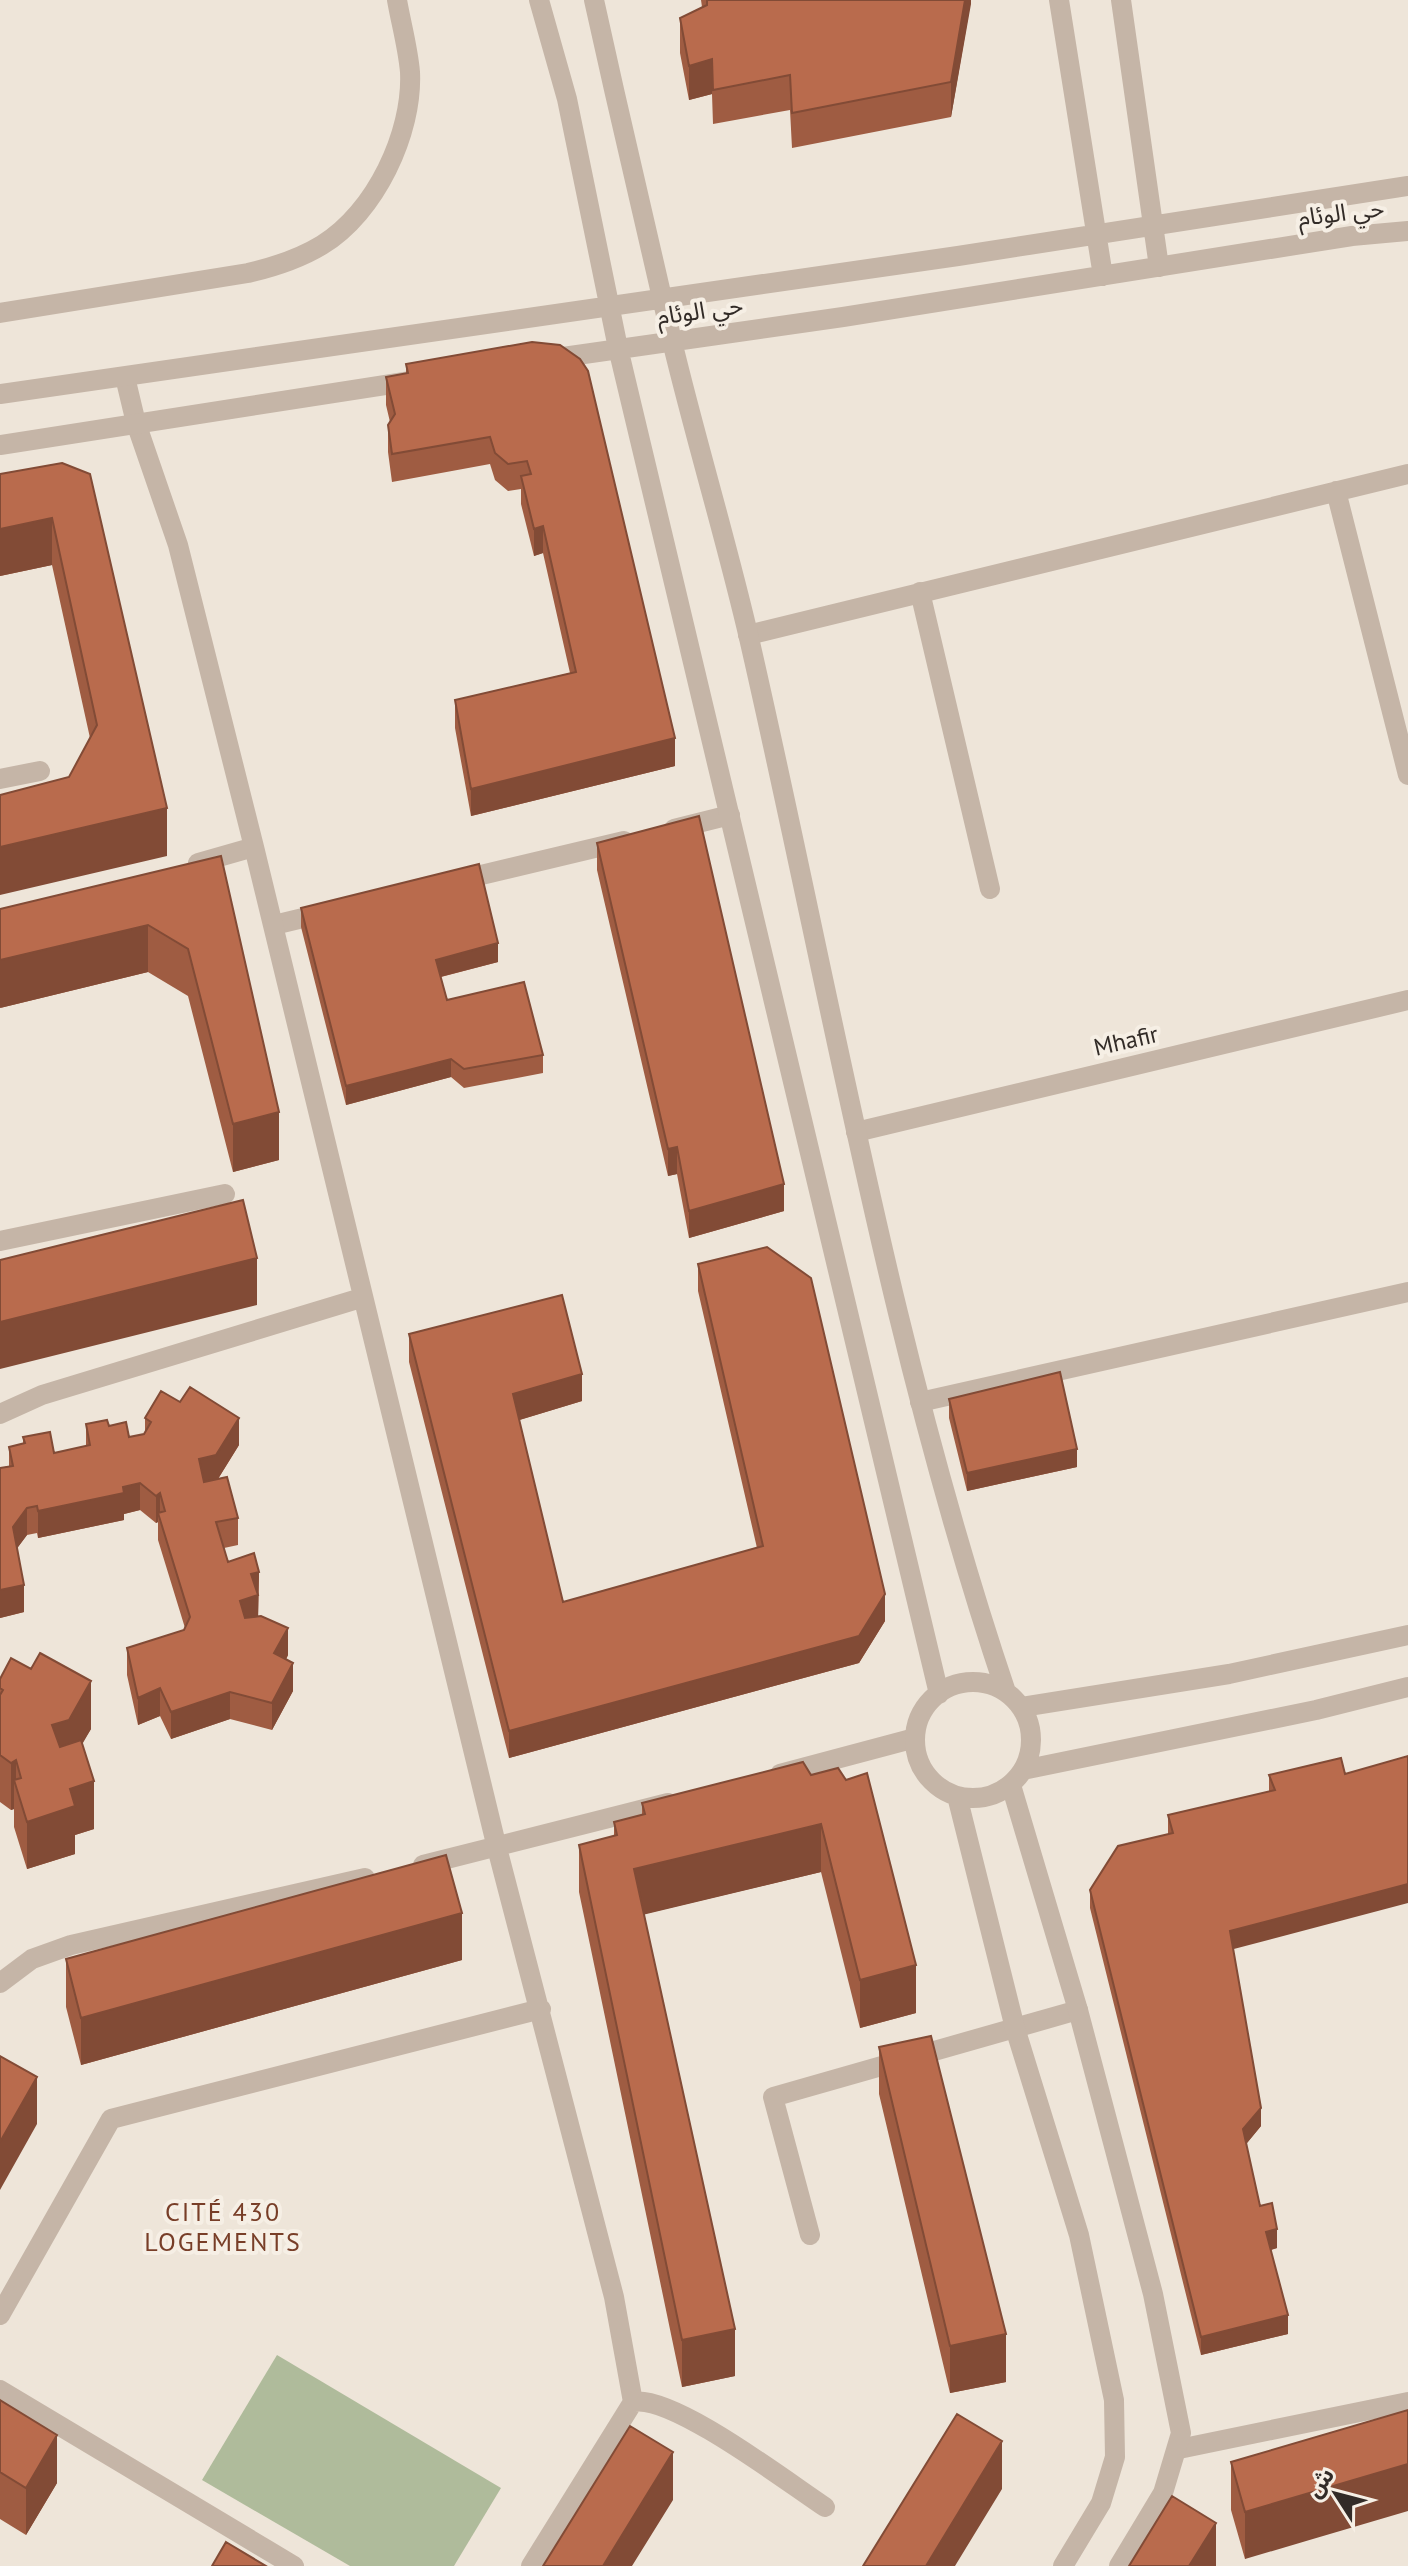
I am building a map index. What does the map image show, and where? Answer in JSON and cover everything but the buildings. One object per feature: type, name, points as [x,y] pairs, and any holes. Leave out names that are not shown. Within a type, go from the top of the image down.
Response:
[{"type":"street","points":[[0,313],[248,273],[277,266],[325,244],[366,201],[384,174],[405,126],[410,70],[397,0]]},
{"type":"street","points":[[539,0],[567,99],[618,348],[939,1694]]},
{"type":"street","points":[[594,0],[672,341],[748,635],[856,1132],[920,1402],[960,1557],[1006,1692],[1022,1707],[1031,1737],[1030,1754],[1017,1778],[1153,2294],[1181,2433],[1179,2449],[1163,2493],[1119,2566]]},
{"type":"street","points":[[1059,0],[1103,276]]},
{"type":"street","points":[[1121,0],[1150,226],[1159,267]]},
{"type":"street","name":"حي الوئام","points":[[0,394],[1408,186]]},
{"type":"street","name":"حي الوئام","points":[[524,363],[1352,236],[1408,231]]},
{"type":"street","points":[[125,377],[136,423],[178,545],[326,1134],[361,1298],[497,1848],[614,2297],[633,2402],[531,2566]]},
{"type":"street","points":[[0,445],[431,378]]},
{"type":"street","points":[[748,635],[1408,474]]},
{"type":"street","points":[[1336,491],[1408,775]]},
{"type":"street","points":[[920,592],[990,889]]},
{"type":"street","points":[[0,779],[40,771]]},
{"type":"street","points":[[441,885],[730,815]]},
{"type":"street","points":[[179,869],[254,847]]},
{"type":"street","points":[[274,925],[350,907]]},
{"type":"street","name":"Mhafir","points":[[856,1132],[1408,1000]]},
{"type":"street","points":[[0,1241],[225,1194]]},
{"type":"street","points":[[920,1402],[1408,1292]]},
{"type":"street","points":[[0,1414],[42,1395],[361,1298]]},
{"type":"street","points":[[1022,1707],[1214,1677],[1408,1635]]},
{"type":"street","points":[[1006,1692],[972,1683],[939,1694],[920,1718],[915,1738],[926,1774],[940,1788],[957,1796],[985,1796],[1017,1778],[1408,1687]]},
{"type":"street","points":[[766,1777],[915,1738]]},
{"type":"street","points":[[957,1796],[1015,2028],[1079,2235],[1114,2400],[1115,2457],[1101,2503],[1063,2566]]},
{"type":"street","points":[[0,1983],[32,1959],[71,1945],[497,1848],[691,1797]]},
{"type":"street","points":[[0,2315],[111,2119],[541,2009]]},
{"type":"street","points":[[810,2235],[773,2097],[1078,2010]]},
{"type":"street","points":[[0,2390],[294,2566]]},
{"type":"street","points":[[633,2402],[645,2400],[677,2410],[825,2507]]},
{"type":"street","points":[[1179,2449],[1408,2402]]},
{"type":"green space","points":[[277,2355],[501,2488],[454,2566],[350,2566],[202,2480]]},
{"type":"district","name":"CITÉ 430 LOGEMENTS","points":[[223,2227]]}]
